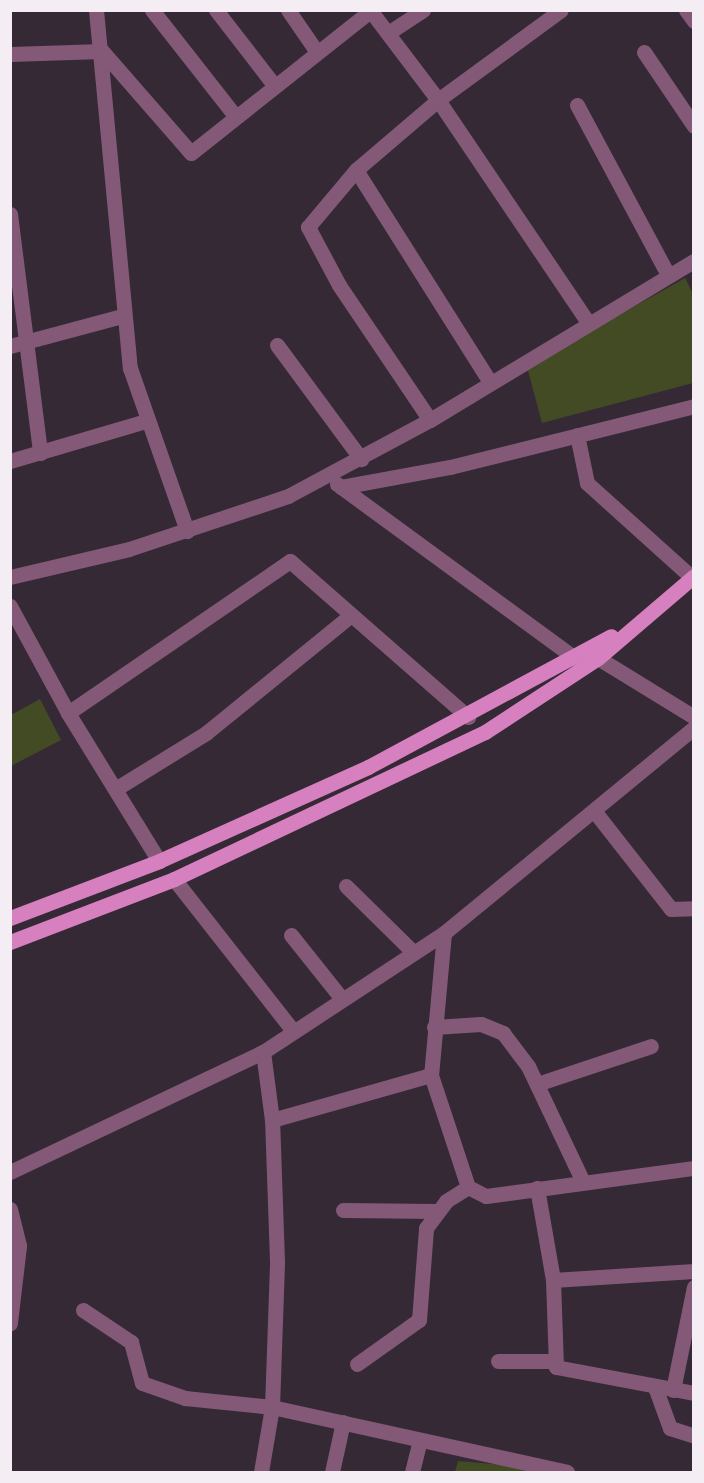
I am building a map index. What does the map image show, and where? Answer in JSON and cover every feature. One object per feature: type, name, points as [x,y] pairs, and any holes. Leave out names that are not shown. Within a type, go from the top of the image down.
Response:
[{"type":"main road","points":[[10,942],[174,879],[485,732],[598,658],[691,572]]},
{"type":"main road","points":[[10,918],[159,861],[368,767],[468,717],[576,659],[644,614],[691,572]]},
{"type":"main road","points":[[368,767],[376,785]]},
{"type":"street","points":[[152,10],[235,116]]},
{"type":"street","points":[[216,10],[274,85]]},
{"type":"street","points":[[288,10],[317,52]]},
{"type":"street","points":[[388,33],[423,10]]},
{"type":"street","points":[[430,420],[308,235],[311,218],[356,170],[438,100],[561,10]]},
{"type":"street","points":[[686,10],[693,21]]},
{"type":"street","points":[[102,51],[186,152],[370,11],[438,100],[587,321]]},
{"type":"street","points":[[101,13],[122,316],[146,421],[187,531]]},
{"type":"street","points":[[10,54],[102,51]]},
{"type":"street","points":[[644,52],[693,126]]},
{"type":"street","points":[[577,105],[668,275]]},
{"type":"street","points":[[356,170],[490,382]]},
{"type":"street","points":[[10,214],[18,345],[40,453]]},
{"type":"street","points":[[10,577],[187,531],[326,477],[430,420],[587,321],[693,261]]},
{"type":"street","points":[[18,345],[122,316]]},
{"type":"street","points":[[277,345],[361,459]]},
{"type":"street","points":[[341,487],[450,467],[693,406]]},
{"type":"street","points":[[10,461],[146,421]]},
{"type":"street","points":[[577,435],[586,483],[691,572]]},
{"type":"street","points":[[326,477],[576,659]]},
{"type":"street","points":[[68,713],[283,562],[299,566],[350,616],[468,717]]},
{"type":"street","points":[[10,606],[68,713],[117,788],[159,861]]},
{"type":"street","points":[[117,788],[206,733],[350,616]]},
{"type":"street","points":[[598,658],[693,717]]},
{"type":"street","points":[[10,1172],[263,1052],[444,933],[595,812],[693,728]]},
{"type":"street","points":[[595,812],[671,909],[693,908]]},
{"type":"street","points":[[174,879],[293,1031]]},
{"type":"street","points":[[346,886],[414,953]]},
{"type":"street","points":[[444,933],[431,1075],[468,1187],[486,1196],[693,1168]]},
{"type":"street","points":[[291,935],[342,999]]},
{"type":"street","points":[[434,1027],[493,1026],[503,1033],[537,1084],[582,1182]]},
{"type":"street","points":[[537,1084],[651,1046]]},
{"type":"street","points":[[261,1473],[273,1407],[277,1261],[272,1120],[263,1052]]},
{"type":"street","points":[[272,1120],[431,1075]]},
{"type":"street","points":[[357,1364],[418,1320],[424,1298],[423,1245],[436,1211],[468,1187]]},
{"type":"street","points":[[537,1188],[553,1280],[554,1361],[561,1371],[693,1393]]},
{"type":"street","points":[[10,1209],[19,1246],[10,1323]]},
{"type":"street","points":[[343,1210],[436,1211]]},
{"type":"street","points":[[553,1280],[693,1271]]},
{"type":"street","points":[[673,1390],[693,1287]]},
{"type":"street","points":[[83,1310],[130,1342],[142,1383],[185,1398],[273,1407],[567,1473]]},
{"type":"street","points":[[498,1361],[554,1361]]},
{"type":"street","points":[[655,1387],[670,1428],[693,1436]]},
{"type":"street","points":[[332,1473],[343,1422]]},
{"type":"street","points":[[412,1473],[420,1440]]},
{"type":"green space","points":[[685,278],[693,294],[693,383],[542,423],[527,367]]},
{"type":"green space","points":[[40,699],[61,740],[11,766],[11,715]]},
{"type":"green space","points":[[458,1461],[505,1465],[540,1472],[455,1472]]}]
